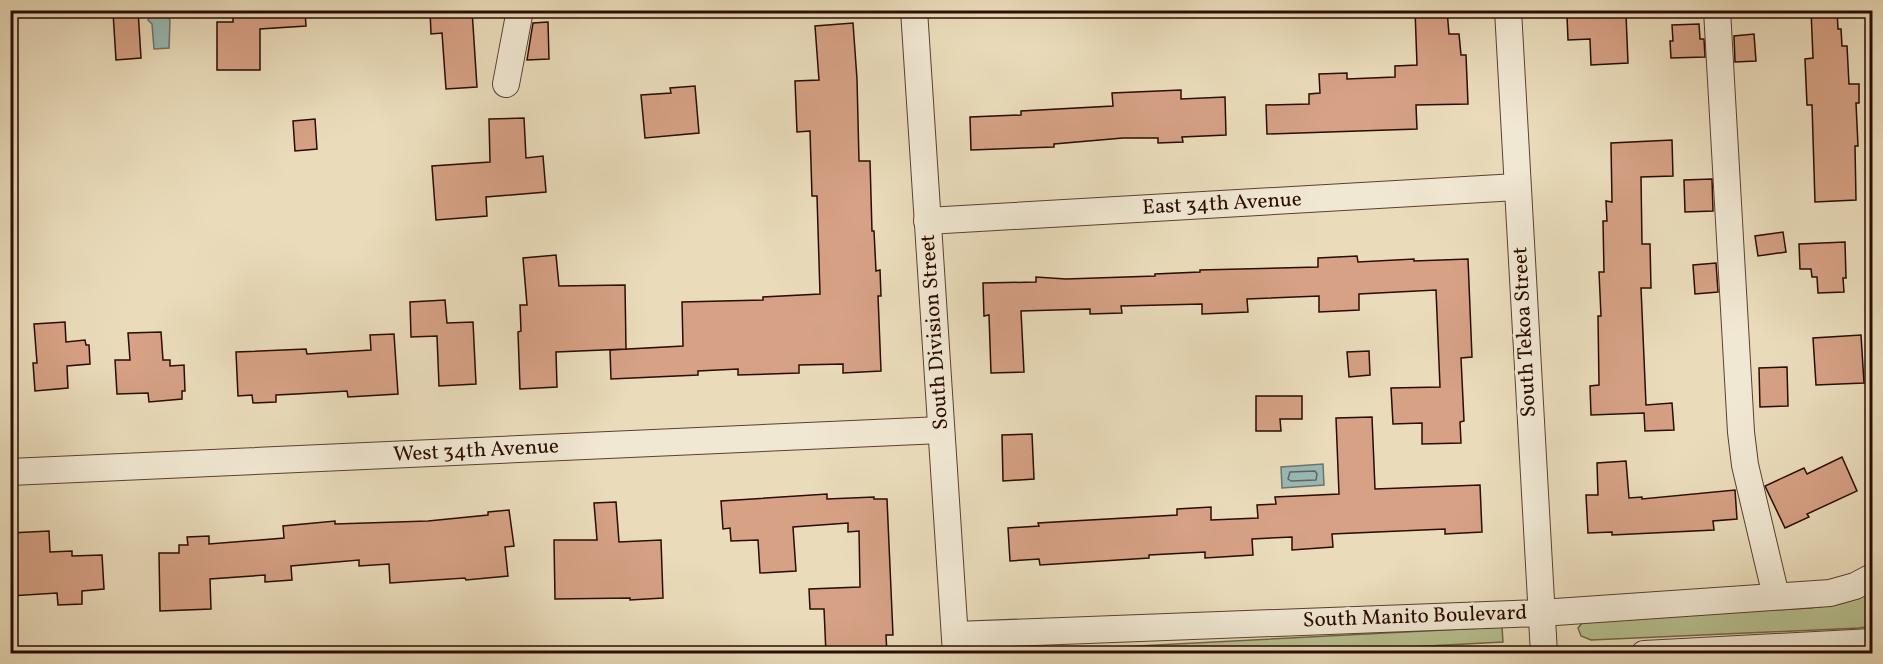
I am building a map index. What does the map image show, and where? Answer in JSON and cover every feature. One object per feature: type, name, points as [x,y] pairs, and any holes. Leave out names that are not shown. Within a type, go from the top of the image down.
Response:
[{"type":"street","points":[[506,84],[520,10]]},
{"type":"street","name":"South Division Street","points":[[914,10],[955,644]]},
{"type":"street","name":"South Tekoa Street","points":[[1508,10],[1544,654]]},
{"type":"street","points":[[1717,10],[1741,432],[1745,465],[1776,596]]},
{"type":"street","name":"East 34th Avenue","points":[[927,221],[1517,187]]},
{"type":"street","name":"West 34th Avenue","points":[[10,472],[941,430]]},
{"type":"street","name":"South Manito Boulevard","points":[[955,644],[1542,613],[1830,593],[1855,586],[1872,577]]},
{"type":"street","points":[[1644,654],[1872,642]]},
{"type":"green space","points":[[1872,593],[1872,626],[1859,628],[1591,640],[1581,636],[1578,628],[1583,622],[1595,619],[1810,608],[1840,604]]},
{"type":"green space","points":[[1502,627],[1503,642],[1276,654],[1002,653]]},
{"type":"water","points":[[152,11],[167,11],[170,21],[169,48],[154,49],[152,24],[148,20]]},
{"type":"water","points":[[1323,464],[1324,485],[1282,488],[1281,467]]},
{"type":"building","points":[[138,10],[141,58],[116,60],[113,12]]},
{"type":"building","points":[[233,10],[305,10],[306,26],[260,29],[260,70],[217,70],[217,22],[233,22]]},
{"type":"building","points":[[430,10],[472,10],[477,87],[446,89],[442,33],[431,34]]},
{"type":"building","points":[[1415,10],[1447,10],[1449,34],[1459,34],[1461,55],[1466,55],[1468,104],[1416,105],[1417,129],[1267,134],[1266,105],[1309,104],[1309,94],[1320,93],[1319,74],[1347,73],[1347,79],[1395,77],[1395,66],[1417,65]]},
{"type":"building","points":[[1811,10],[1837,10],[1842,46],[1847,46],[1849,84],[1859,84],[1859,103],[1856,103],[1858,146],[1855,146],[1856,200],[1815,202],[1812,105],[1807,105],[1805,59],[1813,58]]},
{"type":"building","points":[[1626,14],[1628,63],[1591,65],[1590,39],[1568,40],[1567,16]]},
{"type":"building","points":[[548,22],[549,59],[527,60],[533,23]]},
{"type":"building","points":[[853,23],[859,161],[870,161],[872,231],[874,231],[876,271],[880,270],[881,296],[878,296],[881,371],[843,373],[843,364],[799,365],[799,373],[738,375],[738,369],[698,371],[698,375],[611,379],[610,350],[683,346],[682,302],[763,300],[763,297],[820,294],[817,196],[812,196],[810,131],[797,132],[795,81],[819,80],[815,26]]},
{"type":"building","points":[[1699,24],[1700,39],[1704,39],[1705,57],[1671,58],[1672,25]]},
{"type":"building","points":[[1754,34],[1756,61],[1735,62],[1734,36]]},
{"type":"building","points":[[695,86],[699,133],[645,138],[641,95],[671,93],[670,88]]},
{"type":"building","points":[[1181,90],[1181,99],[1225,97],[1226,135],[1182,137],[1183,142],[1158,143],[1158,138],[1123,138],[1054,144],[1054,147],[971,150],[970,117],[1021,115],[1021,111],[1113,106],[1112,93]]},
{"type":"building","points":[[524,118],[526,158],[543,156],[546,192],[486,197],[487,216],[436,220],[432,166],[490,162],[489,119]]},
{"type":"building","points":[[315,119],[317,149],[295,151],[293,121]]},
{"type":"building","points":[[1672,140],[1673,176],[1641,177],[1642,244],[1650,244],[1651,288],[1641,288],[1646,405],[1672,403],[1674,430],[1645,431],[1644,413],[1591,415],[1590,386],[1599,385],[1598,316],[1601,316],[1599,272],[1604,272],[1603,221],[1607,221],[1606,201],[1612,202],[1611,143]]},
{"type":"building","points":[[1712,179],[1713,211],[1685,212],[1684,180]]},
{"type":"building","points":[[1783,232],[1786,252],[1758,256],[1755,236]]},
{"type":"building","points":[[1845,242],[1844,292],[1818,293],[1817,277],[1812,277],[1811,269],[1800,269],[1799,244]]},
{"type":"building","points":[[556,255],[559,286],[625,285],[626,349],[556,352],[557,387],[520,389],[518,332],[521,331],[520,305],[527,305],[523,258]]},
{"type":"building","points":[[1357,256],[1358,262],[1468,259],[1472,357],[1461,358],[1464,421],[1460,422],[1461,443],[1422,444],[1422,423],[1393,424],[1391,388],[1440,387],[1436,290],[1359,294],[1359,310],[1319,312],[1319,296],[1247,299],[1248,312],[1202,314],[1202,304],[1121,306],[1122,313],[1090,314],[1090,309],[1021,311],[1024,372],[991,373],[989,315],[984,316],[983,283],[1036,282],[1036,277],[1066,279],[1155,276],[1155,274],[1200,272],[1200,270],[1318,267],[1318,258]]},
{"type":"building","points":[[1716,263],[1718,292],[1695,294],[1693,265]]},
{"type":"building","points":[[445,300],[447,323],[473,322],[476,384],[439,386],[437,336],[411,337],[410,302]]},
{"type":"building","points":[[65,322],[66,342],[85,340],[86,345],[89,345],[90,364],[67,366],[68,388],[35,391],[33,363],[37,363],[34,324]]},
{"type":"building","points":[[161,332],[163,360],[170,360],[170,366],[184,365],[185,391],[182,391],[182,399],[149,402],[148,393],[117,394],[115,360],[130,360],[128,333]]},
{"type":"building","points":[[394,334],[398,394],[348,397],[347,391],[276,395],[276,402],[253,403],[252,395],[238,396],[236,352],[306,349],[307,354],[371,350],[370,335]]},
{"type":"building","points":[[1861,335],[1864,383],[1816,385],[1813,338]]},
{"type":"building","points":[[1369,351],[1370,375],[1349,377],[1347,352]]},
{"type":"building","points":[[1787,367],[1788,406],[1760,407],[1759,368]]},
{"type":"building","points":[[1256,396],[1302,396],[1302,419],[1280,419],[1281,431],[1256,431]]},
{"type":"building","points":[[1372,417],[1375,489],[1480,485],[1482,532],[1445,534],[1445,529],[1332,534],[1333,547],[1292,550],[1292,537],[1252,539],[1253,555],[1205,558],[1205,552],[1040,565],[1039,559],[1010,561],[1008,528],[1039,526],[1038,523],[1177,515],[1177,509],[1211,507],[1211,520],[1258,518],[1257,505],[1276,504],[1275,497],[1339,494],[1336,418]]},
{"type":"building","points":[[1032,434],[1034,479],[1003,481],[1002,435]]},
{"type":"building","points":[[1842,457],[1857,491],[1807,514],[1809,517],[1785,528],[1765,486],[1804,468],[1807,474]]},
{"type":"building","points":[[1626,461],[1629,498],[1642,497],[1642,499],[1735,490],[1737,519],[1713,521],[1714,530],[1612,535],[1612,532],[1588,533],[1586,495],[1598,495],[1597,463]]},
{"type":"building","points":[[827,494],[827,499],[874,497],[874,499],[887,499],[893,635],[886,635],[887,654],[826,654],[824,609],[810,609],[809,589],[860,587],[859,531],[848,532],[848,523],[793,527],[796,571],[760,573],[758,540],[731,541],[730,528],[723,529],[721,501]]},
{"type":"building","points":[[616,502],[619,542],[661,540],[663,598],[555,599],[554,540],[597,540],[594,503]]},
{"type":"building","points":[[509,510],[514,546],[505,547],[508,576],[390,583],[389,564],[359,566],[359,560],[291,566],[292,580],[265,582],[265,575],[210,579],[211,609],[160,611],[159,553],[179,553],[179,545],[188,545],[187,537],[209,536],[209,544],[284,538],[283,526],[335,521],[335,524],[428,521],[488,515],[488,512]]},
{"type":"building","points":[[49,531],[50,552],[72,551],[72,556],[102,555],[104,589],[82,591],[82,604],[58,605],[57,593],[10,596],[10,533]]}]
